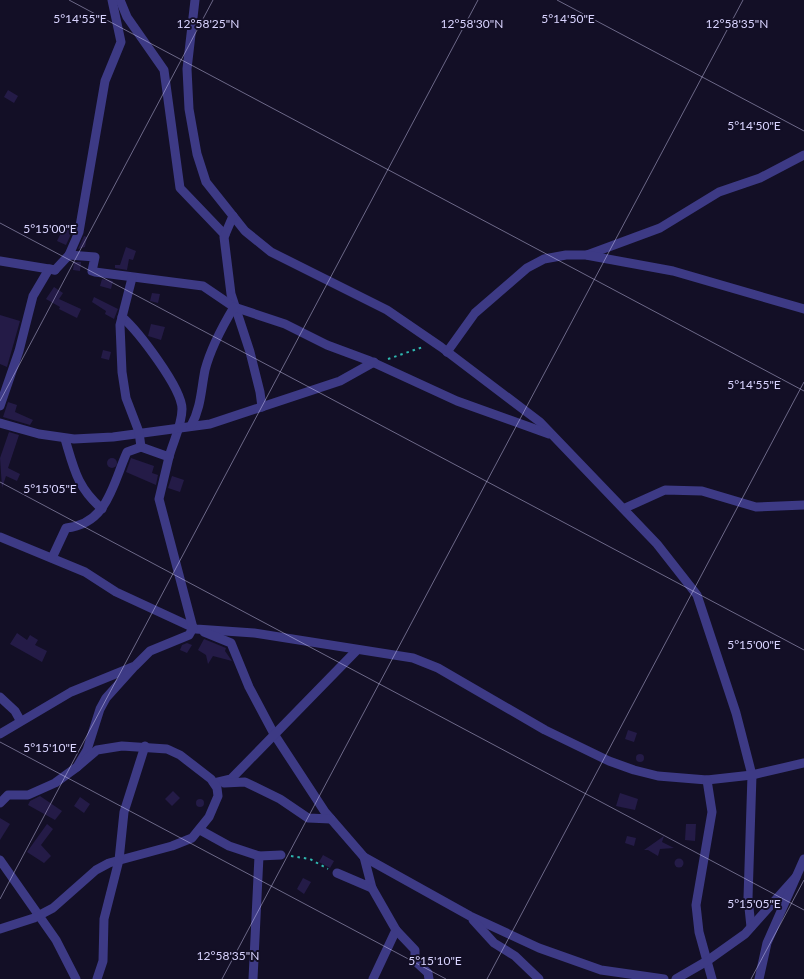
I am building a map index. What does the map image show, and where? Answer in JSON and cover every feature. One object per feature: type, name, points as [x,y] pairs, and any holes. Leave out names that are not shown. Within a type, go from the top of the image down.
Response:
[{"type":"street","points":[[55,270],[69,255],[79,232],[105,81],[122,42],[112,0]]},
{"type":"street","points":[[120,0],[127,17],[164,70],[180,188],[225,235]]},
{"type":"street","points":[[196,0],[187,69],[189,109],[197,154],[206,182],[245,231],[271,252],[387,310],[435,343],[533,417],[625,508],[657,544],[697,595],[736,713],[752,775],[748,889],[751,927]]},
{"type":"street","points":[[586,255],[660,228],[719,192],[760,178],[804,155]]},
{"type":"street","points":[[233,216],[225,235],[227,266],[234,307],[260,392],[262,407]]},
{"type":"street","points":[[69,255],[95,257],[92,271],[132,278],[161,279],[202,286],[234,307],[285,324],[327,345],[377,364],[457,400],[553,435]]},
{"type":"street","points":[[447,352],[475,313],[527,268],[544,259],[566,255],[586,255],[673,271],[804,309]]},
{"type":"street","points":[[0,261],[55,270]]},
{"type":"street","points":[[0,406],[19,351],[33,296],[49,269],[55,270]]},
{"type":"street","points":[[132,278],[120,325],[122,372],[126,398],[139,432],[140,447]]},
{"type":"street","points":[[191,426],[199,413],[205,370],[212,348],[234,307]]},
{"type":"street","points":[[122,317],[135,328],[167,373],[178,393],[182,409],[159,499],[195,629]]},
{"type":"street","points":[[0,423],[23,431],[65,438],[113,437],[139,432],[210,424],[340,381],[377,364]]},
{"type":"street","points":[[65,438],[76,480],[90,499],[102,510]]},
{"type":"street","points":[[52,558],[66,528],[90,521],[102,510],[108,500],[127,452],[140,447],[169,457]]},
{"type":"street","points":[[625,508],[665,490],[702,491],[756,507],[804,505]]},
{"type":"street","points":[[0,537],[85,572],[116,592],[195,629],[231,642],[249,687],[274,734],[332,819],[364,857],[470,916],[539,948],[601,970],[664,979]]},
{"type":"street","points":[[76,767],[87,750],[100,709],[106,698],[150,651],[189,634],[195,629],[254,633],[413,658],[438,668],[544,730],[634,770],[658,776],[707,780],[752,775],[804,763]]},
{"type":"street","points":[[214,783],[231,779],[357,650]]},
{"type":"street","points":[[0,734],[20,720],[71,692],[135,666]]},
{"type":"street","points":[[0,697],[16,711],[20,720]]},
{"type":"street","points":[[0,929],[39,916],[54,908],[96,870],[119,860],[172,846],[192,838],[200,830],[218,796],[214,783],[180,755],[167,749],[122,746],[97,750],[55,783],[28,795],[2,796]]},
{"type":"street","points":[[96,979],[103,961],[104,919],[119,860],[124,812],[144,746]]},
{"type":"street","points":[[707,780],[712,812],[696,905],[699,932],[712,979]]},
{"type":"street","points":[[214,783],[245,782],[280,799],[308,818],[332,819]]},
{"type":"street","points":[[200,830],[229,846],[259,856],[281,855]]},
{"type":"street","points":[[253,979],[259,856]]},
{"type":"street","points":[[364,857],[372,888],[396,930],[415,950],[415,961],[428,973],[429,979]]},
{"type":"street","points":[[759,979],[767,943],[804,859]]},
{"type":"street","points":[[0,860],[56,940],[76,979]]},
{"type":"street","points":[[337,873],[372,888]]},
{"type":"street","points":[[676,979],[707,961],[751,927],[796,877]]},
{"type":"street","points":[[470,916],[494,943],[515,956],[539,979]]},
{"type":"street","points":[[373,979],[396,930]]},
{"type":"path","points":[[377,364],[391,357],[435,343]]},
{"type":"path","points":[[281,855],[310,859],[337,873]]},
{"type":"building","points":[[8,90],[18,96],[14,103],[4,97]]},
{"type":"building","points":[[64,227],[72,232],[66,245],[57,241]]},
{"type":"building","points":[[84,236],[87,237],[85,247],[78,249]]},
{"type":"building","points":[[126,247],[136,251],[133,260],[129,259],[127,270],[115,268],[115,265],[120,265]]},
{"type":"building","points":[[74,262],[81,262],[80,271],[73,270]]},
{"type":"building","points":[[102,279],[113,281],[111,289],[100,286]]},
{"type":"building","points":[[54,287],[63,293],[59,299],[81,309],[77,318],[59,309],[60,307],[46,299]]},
{"type":"building","points":[[152,293],[160,294],[158,303],[150,301]]},
{"type":"building","points":[[94,297],[118,309],[114,319],[105,314],[106,311],[92,302]]},
{"type":"building","points":[[0,315],[20,321],[7,367],[0,364]]},
{"type":"building","points":[[151,324],[165,327],[161,340],[148,336]]},
{"type":"building","points":[[103,350],[111,352],[109,360],[101,358]]},
{"type":"building","points":[[8,402],[17,405],[15,412],[33,420],[30,425],[3,417]]},
{"type":"building","points":[[9,432],[19,435],[8,468],[20,474],[17,481],[6,476],[2,488],[0,458]]},
{"type":"building","points":[[110,458],[114,458],[117,463],[116,467],[110,468],[107,465],[107,461]]},
{"type":"building","points":[[131,458],[154,466],[152,473],[158,475],[156,485],[126,472]]},
{"type":"building","points":[[172,476],[184,480],[180,492],[168,488]]},
{"type":"building","points":[[17,633],[27,640],[30,635],[38,640],[35,645],[47,651],[42,662],[10,644]]},
{"type":"building","points":[[204,639],[226,648],[225,651],[232,661],[213,656],[208,664],[206,655],[198,650]]},
{"type":"building","points":[[187,643],[192,645],[187,653],[180,650],[182,645]]},
{"type":"building","points":[[628,730],[637,733],[634,742],[625,739]]},
{"type":"building","points":[[640,754],[644,758],[640,762],[636,758]]},
{"type":"building","points":[[173,791],[180,798],[172,806],[165,799]]},
{"type":"building","points":[[620,793],[638,799],[635,810],[616,806]]},
{"type":"building","points":[[40,796],[62,811],[55,820],[28,805],[30,801]]},
{"type":"building","points":[[80,797],[90,804],[84,813],[74,806]]},
{"type":"building","points":[[200,799],[204,803],[200,807],[196,803]]},
{"type":"building","points":[[0,818],[10,824],[0,840]]},
{"type":"building","points":[[47,824],[53,829],[41,845],[51,856],[44,863],[27,852]]},
{"type":"building","points":[[686,824],[696,824],[695,841],[685,840]]},
{"type":"building","points":[[627,836],[636,838],[634,846],[625,843]]},
{"type":"building","points":[[664,836],[662,842],[674,848],[660,849],[658,856],[648,850],[644,850]]},
{"type":"building","points":[[323,855],[334,861],[330,868],[319,862]]},
{"type":"building","points":[[679,859],[683,863],[679,867],[675,863]]},
{"type":"building","points":[[303,878],[311,882],[304,894],[297,889]]}]
